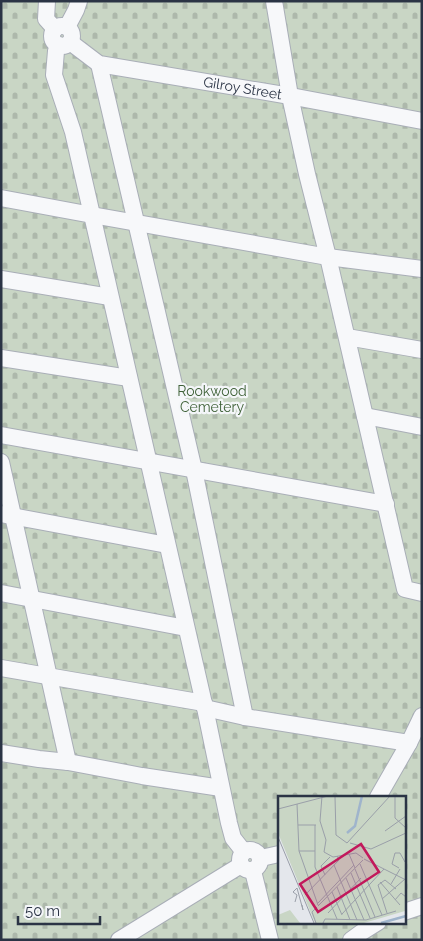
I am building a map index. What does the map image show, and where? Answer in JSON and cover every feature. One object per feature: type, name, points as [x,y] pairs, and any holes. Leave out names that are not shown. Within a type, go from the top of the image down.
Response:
[{"type":"street","points":[[47,1],[46,19],[63,36]]},
{"type":"street","points":[[79,1],[56,51],[54,75],[73,132],[233,838],[250,861],[270,940]]},
{"type":"street","points":[[274,1],[290,96],[307,174],[406,589],[422,593]]},
{"type":"street","name":"Gilroy Street","points":[[63,36],[99,64],[290,96],[422,121]]},
{"type":"street","points":[[99,64],[194,470],[245,716]]},
{"type":"street","points":[[1,198],[92,216],[328,257],[422,269]]},
{"type":"street","points":[[1,279],[110,297]]},
{"type":"street","points":[[347,337],[422,350]]},
{"type":"street","points":[[1,358],[129,378]]},
{"type":"street","points":[[365,416],[422,427]]},
{"type":"street","points":[[1,436],[386,504]]},
{"type":"street","points":[[1,462],[8,515],[32,599],[68,762]]},
{"type":"street","points":[[8,515],[167,545]]},
{"type":"street","points":[[1,593],[186,628]]},
{"type":"street","points":[[1,668],[204,705],[245,716],[409,744]]},
{"type":"street","points":[[379,796],[409,744],[422,716]]},
{"type":"street","points":[[1,753],[68,762],[221,788]]},
{"type":"street","points":[[119,940],[250,861],[278,854]]},
{"type":"street","points":[[406,911],[422,906]]},
{"type":"street","points":[[351,940],[375,924]]},
{"type":"green space","name":"Rookwood Cemetery","points":[[1,1],[422,1],[422,940],[1,940]]}]
